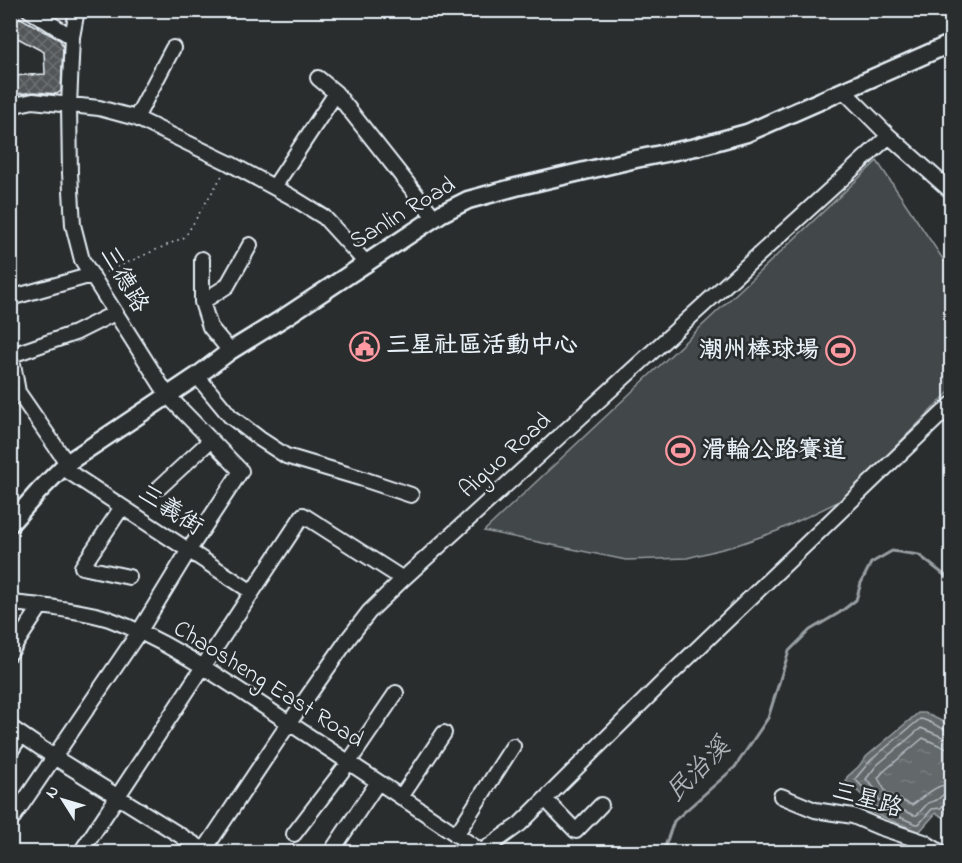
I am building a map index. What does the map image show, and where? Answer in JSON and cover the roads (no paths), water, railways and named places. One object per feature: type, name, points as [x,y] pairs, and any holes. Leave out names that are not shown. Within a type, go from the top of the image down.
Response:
[{"type":"main road","name":"Sanlin Road","points":[[10,524],[65,465],[197,376],[230,351],[367,264],[434,218],[468,200],[747,133],[951,43]]},
{"type":"street","points":[[29,10],[72,37]]},
{"type":"street","name":"三德路","points":[[77,10],[72,37],[69,105],[70,174],[73,225],[82,260],[168,396],[241,471],[189,550]]},
{"type":"street","points":[[136,118],[173,48]]},
{"type":"street","points":[[318,78],[336,93],[434,218]]},
{"type":"street","points":[[844,92],[951,192]]},
{"type":"street","points":[[274,187],[336,93]]},
{"type":"street","points":[[10,106],[33,101],[99,108],[136,118],[229,163],[324,217],[367,264]]},
{"type":"street","name":"Aiguo Road","points":[[205,852],[290,723],[369,612],[889,136]]},
{"type":"street","points":[[202,302],[227,286],[250,245]]},
{"type":"street","points":[[202,259],[202,302],[210,327],[230,351]]},
{"type":"street","points":[[10,298],[92,275]]},
{"type":"street","points":[[65,465],[14,393],[11,351],[75,333],[115,313]]},
{"type":"street","points":[[197,376],[230,416],[286,456],[411,495]]},
{"type":"street","points":[[481,852],[520,824],[670,675],[951,404]]},
{"type":"street","points":[[160,487],[211,440]]},
{"type":"street","name":"三義街","points":[[65,465],[122,507],[252,592]]},
{"type":"street","points":[[122,507],[82,567],[129,577]]},
{"type":"street","points":[[81,852],[303,514],[403,579]]},
{"type":"street","points":[[10,822],[139,632],[189,550]]},
{"type":"street","name":"Chaosheng East Road","points":[[10,603],[85,613],[107,618],[139,632],[203,667],[481,852]]},
{"type":"street","points":[[10,653],[41,606]]},
{"type":"street","points":[[294,834],[349,762],[396,693]]},
{"type":"street","points":[[10,752],[16,731],[205,852]]},
{"type":"street","points":[[401,797],[444,733]]},
{"type":"street","points":[[456,835],[513,746]]},
{"type":"street","points":[[331,852],[378,782]]},
{"type":"street","name":"三星路","points":[[781,796],[815,810],[853,816],[924,842],[940,852]]},
{"type":"street","points":[[545,799],[576,831],[601,804]]},
{"type":"water","points":[[918,713],[925,713],[952,726],[951,802],[943,817],[936,813],[919,832],[863,809],[865,798],[846,781],[847,777],[867,756]]},
{"type":"waterway","name":"民治溪","points":[[663,852],[674,821],[735,767],[768,718],[789,651],[810,630],[856,600],[871,563],[892,551],[919,555],[952,581]]},
{"type":"place","name":"三星社區活動中心","points":[[365,346]]},
{"type":"place","name":"潮州棒球場","points":[[840,351]]},
{"type":"place","name":"滑輪公路賽道","points":[[681,451]]}]
